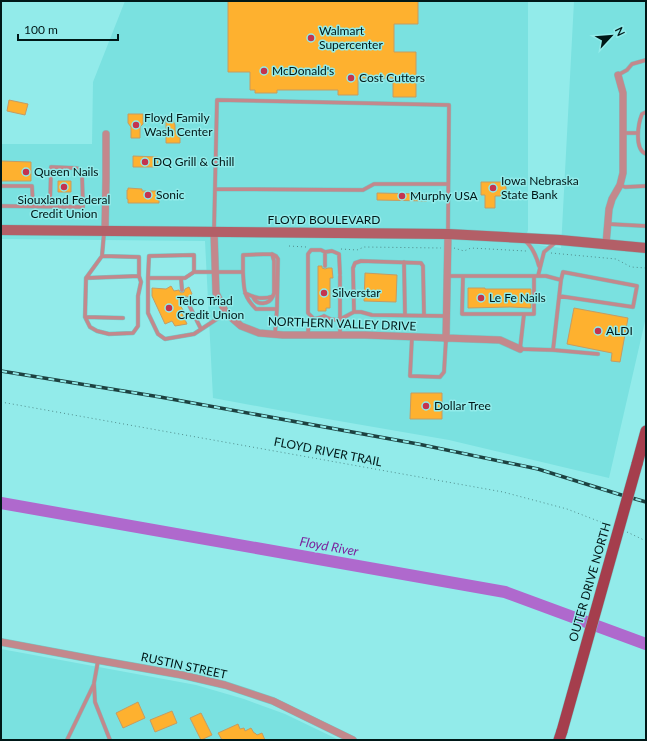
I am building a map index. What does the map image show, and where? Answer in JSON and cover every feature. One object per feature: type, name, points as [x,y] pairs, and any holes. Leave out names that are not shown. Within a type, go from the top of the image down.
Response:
[{"type":"main road","name":"FLOYD BOULEVARD","points":[[1,230],[448,234],[521,237],[646,248]]},
{"type":"main road","name":"OUTER DRIVE NORTH","points":[[560,736],[646,431]]},
{"type":"street","points":[[606,244],[609,209],[612,199],[620,185],[623,173],[623,93],[618,76]]},
{"type":"street","points":[[104,232],[106,134]]},
{"type":"street","name":"NORTHERN VALLEY DRIVE","points":[[214,232],[216,292],[226,313],[241,326],[259,333],[283,335],[365,335],[500,340],[520,349]]},
{"type":"street","points":[[446,338],[448,234]]},
{"type":"street","name":"RUSTIN STREET","points":[[1,642],[98,661],[182,675],[225,685],[273,701],[353,740]]},
{"type":"lane","points":[[618,76],[627,70],[632,64],[646,60]]},
{"type":"lane","points":[[214,232],[217,100],[449,105],[448,234]]},
{"type":"lane","points":[[646,112],[642,114],[639,121],[638,133],[639,147],[642,152],[646,154]]},
{"type":"lane","points":[[623,133],[638,133]]},
{"type":"lane","points":[[1,206],[83,207],[82,173],[80,169],[51,167],[50,206]]},
{"type":"lane","points":[[215,189],[363,190],[374,184],[448,184]]},
{"type":"lane","points":[[620,185],[625,187],[646,186]]},
{"type":"lane","points":[[1,186],[32,186],[33,206]]},
{"type":"lane","points":[[608,224],[646,226]]},
{"type":"lane","points":[[104,232],[102,256],[86,278],[85,318],[90,327],[97,331],[109,334],[133,334],[138,326],[138,296],[141,282],[139,276],[139,257]]},
{"type":"lane","points":[[521,237],[529,244],[538,261],[540,269]]},
{"type":"lane","points":[[463,276],[462,314],[534,314],[536,276],[540,269],[544,252],[560,240]]},
{"type":"lane","points":[[314,319],[308,313],[308,254],[311,250],[321,250],[325,252],[332,251],[339,254],[340,335]]},
{"type":"lane","points":[[325,252],[325,266]]},
{"type":"lane","points":[[244,293],[253,297],[267,299],[273,296],[274,261],[272,254]]},
{"type":"lane","points":[[275,334],[277,309],[278,259],[272,254],[243,255],[244,293],[250,303],[256,309],[277,309]]},
{"type":"lane","points":[[102,256],[139,257],[194,255],[194,272]]},
{"type":"lane","points":[[149,256],[148,313],[158,334],[165,339],[194,334],[226,313]]},
{"type":"lane","points":[[354,312],[353,268],[355,263],[361,261],[419,262],[423,266],[424,315]]},
{"type":"lane","points":[[404,262],[405,315]]},
{"type":"lane","points":[[148,278],[185,278],[194,272],[243,272]]},
{"type":"lane","points":[[553,350],[559,296],[561,280],[563,272],[637,286],[633,307],[559,296]]},
{"type":"lane","points":[[86,278],[139,276]]},
{"type":"lane","points":[[447,276],[546,276],[561,280]]},
{"type":"lane","points":[[181,278],[182,290]]},
{"type":"lane","points":[[186,299],[201,329]]},
{"type":"lane","points":[[324,311],[324,316]]},
{"type":"lane","points":[[308,335],[310,323],[314,319],[324,316],[332,320],[340,320],[354,312],[372,315],[446,316]]},
{"type":"lane","points":[[524,314],[520,349],[598,354]]},
{"type":"lane","points":[[85,318],[123,318]]},
{"type":"lane","points":[[412,337],[410,376],[440,377],[444,372],[446,338]]},
{"type":"lane","points":[[98,661],[94,683],[95,702],[110,740]]},
{"type":"lane","points":[[67,740],[94,683]]},
{"type":"path","points":[[289,246],[305,247]]},
{"type":"path","points":[[337,249],[357,250],[364,247],[437,248]]},
{"type":"path","points":[[454,248],[464,251],[471,248],[529,251]]},
{"type":"path","points":[[547,252],[616,259],[631,267],[646,268]]},
{"type":"path","name":"FLOYD RIVER TRAIL","points":[[1,402],[503,492],[567,509],[612,526]]},
{"type":"path","points":[[626,531],[646,541]]},
{"type":"shaded area","points":[[125,1],[528,1],[528,230],[524,243],[561,248],[574,1],[646,1],[646,317],[609,478],[449,440],[213,398],[205,241],[1,239],[1,144],[92,144],[93,82]]},
{"type":"shaded area","points":[[1,649],[196,685],[244,699],[285,714],[339,740],[1,740]]},
{"type":"building","name":"Walmart Supercenter","points":[[228,1],[418,1],[418,24],[394,24],[394,52],[416,52],[416,97],[393,97],[393,78],[358,78],[358,95],[338,95],[338,90],[277,90],[277,93],[255,93],[255,90],[250,90],[250,72],[228,72]]},
{"type":"building","points":[[9,100],[28,104],[25,115],[7,111]]},
{"type":"building","name":"Floyd Family Wash Center","points":[[128,114],[143,114],[143,124],[140,127],[140,138],[131,138],[131,127],[128,123]]},
{"type":"building","points":[[166,116],[171,116],[175,125],[176,134],[180,137],[180,143],[166,143]]},
{"type":"building","name":"DQ Grill & Chill","points":[[133,156],[158,157],[158,167],[133,167]]},
{"type":"building","points":[[1,161],[31,162],[31,181],[1,181]]},
{"type":"building","name":"Siouxland Federal Credit Union","points":[[58,181],[71,181],[71,192],[58,192]]},
{"type":"building","name":"Iowa Nebraska State Bank","points":[[481,182],[506,182],[506,196],[495,196],[495,208],[485,208],[485,195],[481,195]]},
{"type":"building","points":[[128,188],[142,189],[142,191],[159,191],[159,203],[128,203]]},
{"type":"building","points":[[377,193],[427,194],[427,201],[377,200]]},
{"type":"building","name":"Silverstar","points":[[318,266],[322,266],[322,268],[325,269],[332,268],[333,278],[330,278],[330,308],[326,308],[326,311],[318,311]]},
{"type":"building","points":[[365,273],[397,275],[396,302],[364,301]]},
{"type":"building","name":"Telco Triad Credit Union","points":[[171,286],[174,291],[179,290],[182,293],[189,287],[192,294],[189,297],[184,297],[184,302],[180,305],[187,324],[175,326],[172,321],[165,324],[152,296],[152,288],[166,289]]},
{"type":"building","points":[[468,288],[531,289],[531,308],[468,308]]},
{"type":"building","name":"ALDI","points":[[574,308],[628,318],[620,362],[611,361],[612,353],[567,344]]},
{"type":"building","name":"Dollar Tree","points":[[411,393],[442,393],[442,419],[410,419]]},
{"type":"building","points":[[138,702],[145,718],[123,728],[116,713]]},
{"type":"building","points":[[172,711],[177,723],[155,732],[150,720]]},
{"type":"building","points":[[201,713],[212,735],[201,740],[190,718]]},
{"type":"building","points":[[238,724],[240,729],[244,728],[245,731],[251,728],[257,735],[262,733],[265,740],[222,740],[218,733]]},
{"type":"waterway","name":"Floyd River","points":[[1,503],[505,592],[646,644]]},
{"type":"railway","points":[[1,371],[160,397],[418,444],[538,469],[646,502]]},
{"type":"place","name":"Walmart Supercenter","points":[[311,38]]},
{"type":"place","name":"McDonald's","points":[[264,71]]},
{"type":"place","name":"Cost Cutters","points":[[351,78]]},
{"type":"place","name":"Floyd Family Wash Center","points":[[136,125]]},
{"type":"place","name":"DQ Grill & Chill","points":[[145,162]]},
{"type":"place","name":"Queen Nails","points":[[26,172]]},
{"type":"place","name":"Siouxland Federal Credit Union","points":[[64,187]]},
{"type":"place","name":"Iowa Nebraska State Bank","points":[[493,188]]},
{"type":"place","name":"Sonic","points":[[148,195]]},
{"type":"place","name":"Murphy USA","points":[[402,196]]},
{"type":"place","name":"Silverstar","points":[[324,293]]},
{"type":"place","name":"Le Fe Nails","points":[[481,298]]},
{"type":"place","name":"Telco Triad Credit Union","points":[[169,308]]},
{"type":"place","name":"ALDI","points":[[598,331]]},
{"type":"place","name":"Dollar Tree","points":[[426,406]]}]
